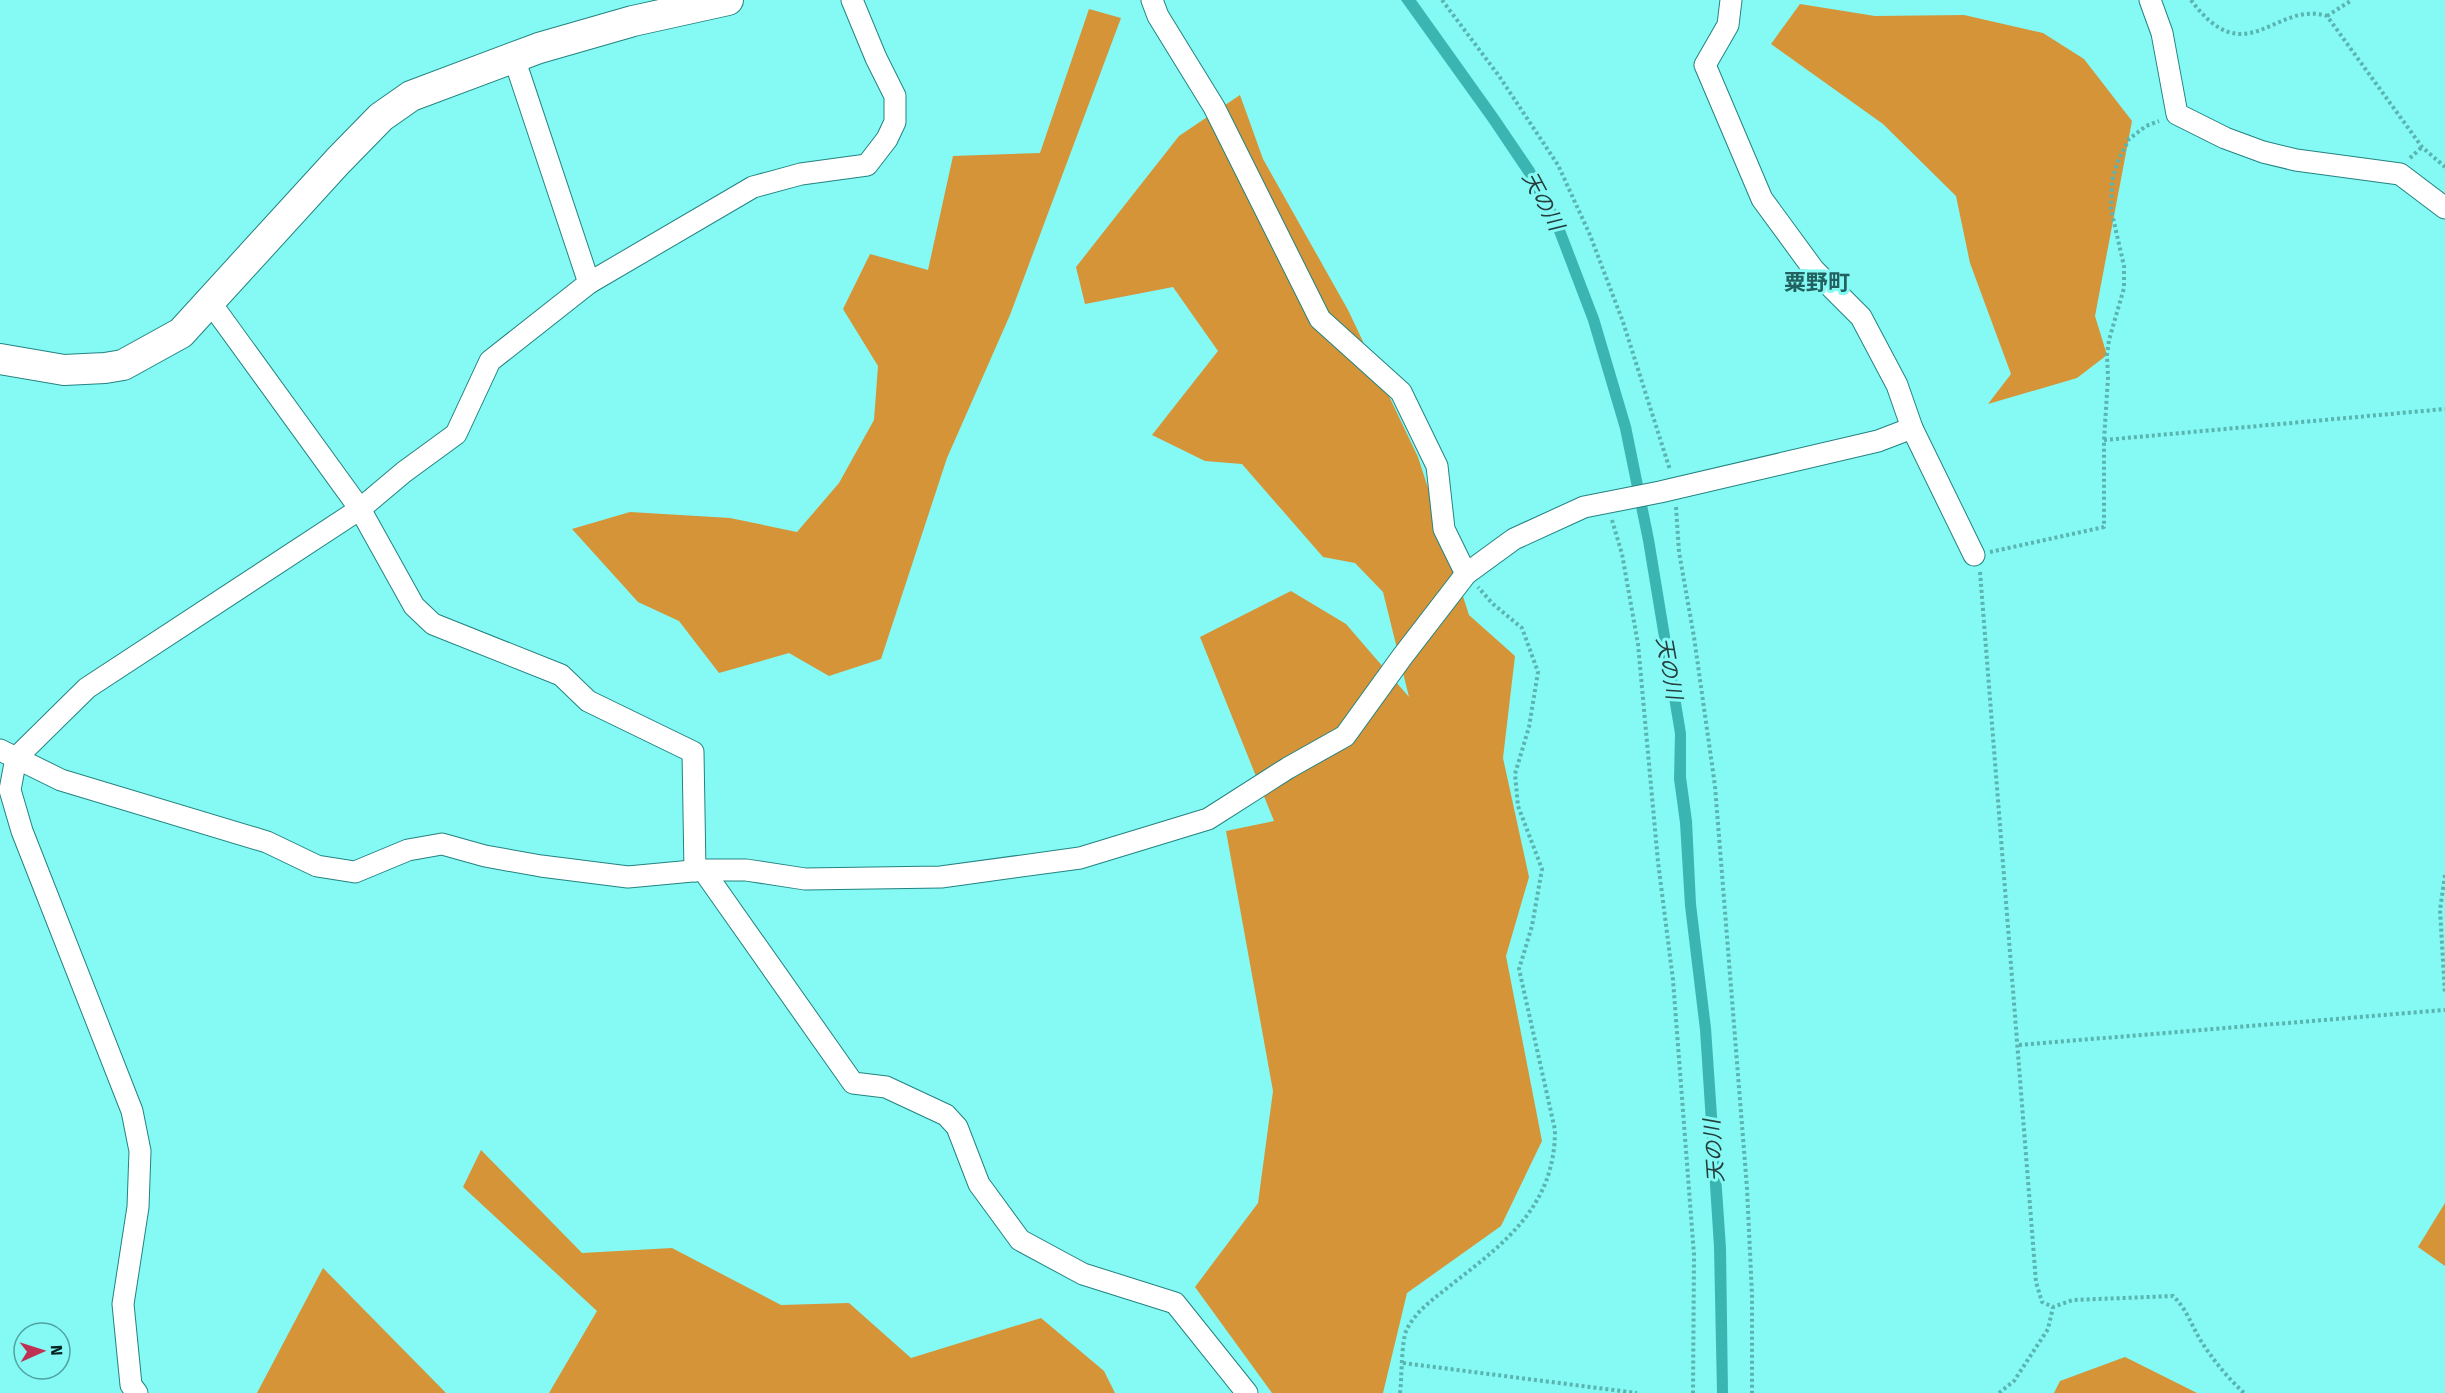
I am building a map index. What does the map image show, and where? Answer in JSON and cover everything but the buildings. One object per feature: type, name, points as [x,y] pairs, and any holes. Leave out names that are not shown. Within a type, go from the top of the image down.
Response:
[{"type":"street","points":[[0,359],[64,370],[105,368],[123,364],[181,333],[338,161],[381,117],[411,96],[514,58],[633,21],[728,0]]},
{"type":"street","points":[[8,754],[87,688],[360,509],[404,472],[456,434],[490,361],[589,284],[753,187],[801,174],[867,165],[887,138],[895,122],[895,96],[876,58],[852,0]]},
{"type":"street","points":[[1152,0],[1158,16],[1214,107],[1320,319],[1401,392],[1437,466],[1444,529],[1466,574]]},
{"type":"street","points":[[1731,0],[1728,25],[1705,65],[1762,199],[1814,270],[1861,317],[1897,385],[1912,428],[1974,555]]},
{"type":"street","points":[[2150,0],[2162,33],[2177,114],[2225,138],[2263,152],[2296,160],[2400,174],[2445,208]]},
{"type":"street","points":[[514,58],[589,284]]},
{"type":"street","points":[[210,302],[360,509],[414,606],[433,624],[561,675],[588,701],[693,752],[699,870],[854,1083],[886,1087],[946,1115],[957,1127],[979,1184],[1020,1240],[1083,1274],[1175,1303],[1247,1393]]},
{"type":"street","points":[[8,754],[61,780],[267,842],[317,866],[355,872],[408,850],[442,844],[484,856],[628,877],[699,870],[746,870],[806,879],[941,877],[1080,858],[1208,819],[1288,768],[1345,736],[1466,574],[1514,539],[1584,507],[1668,490],[1878,441],[1912,428]]},
{"type":"street","points":[[8,754],[10,790],[22,831],[132,1111],[140,1151],[138,1207],[123,1304],[131,1385],[137,1393]]},
{"type":"path","points":[[1442,0],[1499,76],[1558,165],[1590,235],[1623,322],[1668,490],[1694,637],[1715,786],[1747,1188],[1752,1295],[1752,1393]]},
{"type":"path","points":[[2191,0],[2214,23],[2233,33],[2250,30],[2299,9],[2316,10],[2327,16],[2422,147],[2445,167]]},
{"type":"path","points":[[2327,16],[2352,0]]},
{"type":"path","points":[[2177,114],[2146,126],[2129,139],[2118,161],[2112,181],[2111,209],[2124,266],[2124,288],[2109,340],[2104,440],[2104,527],[1974,555],[1982,576],[2036,1282],[2042,1302],[2053,1307],[2073,1300],[2173,1296],[2183,1305],[2201,1341],[2228,1378],[2244,1393]]},
{"type":"path","points":[[2104,440],[2445,409]]},
{"type":"path","points":[[1610,501],[1638,644],[1658,862],[1673,980],[1694,1255],[1693,1393]]},
{"type":"path","points":[[1400,1393],[1406,1331],[1420,1309],[1502,1246],[1539,1200],[1555,1152],[1555,1130],[1519,969],[1532,926],[1542,869],[1518,806],[1515,774],[1529,727],[1538,672],[1522,628],[1493,604],[1466,574]]},
{"type":"path","points":[[2445,875],[2440,910],[2445,994]]},
{"type":"path","points":[[2019,1045],[2445,1010]]},
{"type":"path","points":[[1999,1393],[2014,1381],[2048,1329],[2053,1307]]},
{"type":"path","points":[[1403,1363],[1637,1393]]},
{"type":"shaded area","points":[[1800,4],[1875,16],[1964,15],[2043,33],[2084,59],[2132,121],[2095,316],[2107,355],[2077,378],[1988,404],[2011,374],[1970,263],[1956,196],[1883,124],[1771,44]]},
{"type":"shaded area","points":[[1089,9],[1121,18],[1010,315],[947,458],[881,659],[829,676],[789,653],[719,673],[679,621],[638,602],[572,529],[630,512],[730,518],[797,532],[839,483],[874,420],[878,366],[843,309],[870,254],[928,270],[953,156],[1040,153]]},
{"type":"shaded area","points":[[1240,95],[1263,159],[1348,310],[1418,457],[1469,615],[1515,656],[1503,758],[1529,877],[1506,956],[1542,1141],[1501,1226],[1407,1293],[1383,1393],[1272,1393],[1195,1287],[1258,1203],[1273,1091],[1226,831],[1274,821],[1200,637],[1291,591],[1346,624],[1409,697],[1383,592],[1355,563],[1323,557],[1242,464],[1205,461],[1152,435],[1218,351],[1173,287],[1085,304],[1076,267],[1179,136]]},
{"type":"shaded area","points":[[481,1150],[582,1253],[672,1248],[781,1305],[849,1303],[911,1358],[1041,1318],[1104,1371],[1115,1393],[549,1393],[597,1311],[463,1187]]},
{"type":"shaded area","points":[[2445,1203],[2445,1266],[2418,1247]]},
{"type":"shaded area","points":[[323,1268],[446,1393],[257,1393]]},
{"type":"shaded area","points":[[2125,1357],[2197,1393],[2054,1393],[2060,1381]]},
{"type":"water","name":"天の川","points":[[1401,0],[1416,0],[1534,168],[1561,219],[1599,318],[1631,426],[1654,539],[1686,733],[1686,777],[1692,821],[1696,904],[1711,1028],[1726,1248],[1728,1393],[1717,1393],[1714,1247],[1700,1030],[1685,906],[1680,823],[1674,779],[1675,734],[1643,541],[1620,429],[1588,321],[1551,224],[1525,176]]},
{"type":"district","name":"粟野町","points":[[1817,282]]}]
